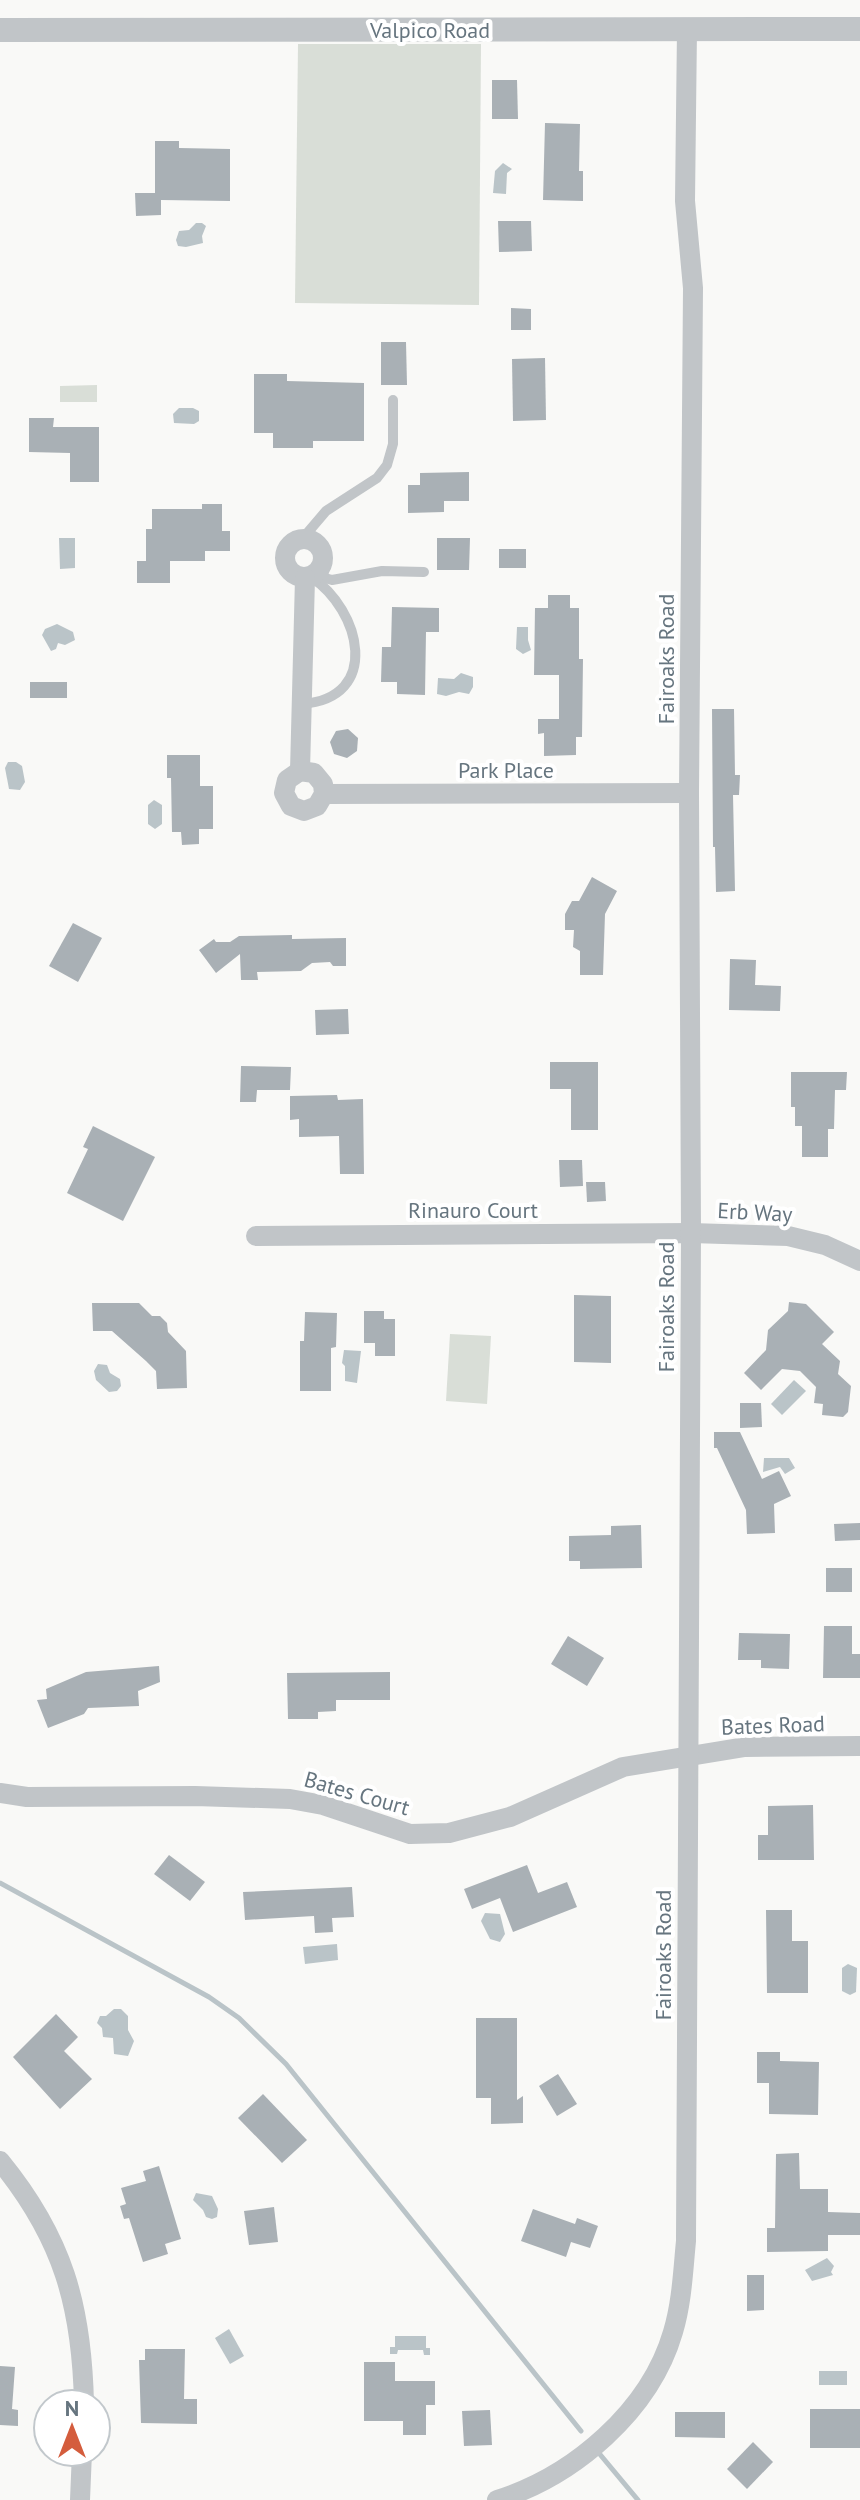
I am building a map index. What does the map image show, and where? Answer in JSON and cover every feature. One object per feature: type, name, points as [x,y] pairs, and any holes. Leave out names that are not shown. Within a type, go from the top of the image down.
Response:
[{"type":"street","name":"Fairoaks Road","points":[[497,2500],[525,2491],[559,2472],[608,2433],[638,2401],[651,2382],[672,2335],[686,2241],[693,288],[685,201],[687,29]]},
{"type":"street","name":"Valpico Road","points":[[0,30],[860,29]]},
{"type":"street","points":[[303,538],[316,542],[323,554],[312,575],[292,575],[285,563],[286,550],[296,540],[303,538]]},
{"type":"street","name":"Park Place","points":[[312,575],[300,771],[287,780],[284,793],[291,806],[304,811],[317,806],[324,794],[689,793]]},
{"type":"street","points":[[300,771],[314,773],[323,784],[324,794]]},
{"type":"street","name":"Rinauro Court","points":[[256,1236],[691,1233]]},
{"type":"street","name":"Erb Way","points":[[691,1233],[788,1236],[825,1245],[860,1261]]},
{"type":"street","name":"Bates Road","points":[[688,1755],[745,1747],[860,1746]]},
{"type":"street","name":"Bates Court","points":[[0,1793],[27,1797],[290,1799],[323,1805],[410,1834],[449,1833],[510,1817],[623,1767],[688,1755]]},
{"type":"street","points":[[0,2161],[23,2188],[56,2247],[70,2287],[81,2337],[83,2388]]},
{"type":"street","points":[[80,2500],[81,2468]]},
{"type":"lane","points":[[303,538],[326,511],[377,478],[387,465],[393,444],[393,400]]},
{"type":"lane","points":[[312,575],[332,580],[366,572],[424,572]]},
{"type":"lane","points":[[302,704],[334,697],[346,687],[353,675],[355,648],[350,621],[312,575]]},
{"type":"shaded area","points":[[298,44],[481,44],[479,305],[295,303]]},
{"type":"shaded area","points":[[503,163],[512,169],[507,173],[506,194],[493,193],[495,171]]},
{"type":"shaded area","points":[[196,223],[206,226],[203,243],[178,246],[179,231],[189,230]]},
{"type":"shaded area","points":[[97,385],[97,402],[60,402],[60,386]]},
{"type":"shaded area","points":[[179,408],[199,411],[199,421],[194,424],[174,423],[173,414]]},
{"type":"shaded area","points":[[59,538],[75,538],[75,568],[60,569]]},
{"type":"shaded area","points":[[57,624],[73,632],[75,640],[65,645],[58,643],[56,649],[51,651],[42,635],[45,629]]},
{"type":"shaded area","points":[[517,627],[528,627],[531,650],[523,654],[516,649]]},
{"type":"shaded area","points":[[461,673],[473,677],[469,694],[437,694],[438,678],[454,679]]},
{"type":"shaded area","points":[[8,762],[22,766],[25,782],[20,790],[9,789],[5,768]]},
{"type":"shaded area","points":[[154,800],[162,805],[162,824],[155,829],[148,824],[148,805]]},
{"type":"shaded area","points":[[450,1334],[491,1336],[487,1404],[446,1401]]},
{"type":"shaded area","points":[[344,1350],[361,1351],[357,1383],[345,1381],[345,1366],[342,1363]]},
{"type":"shaded area","points":[[98,1364],[107,1365],[110,1373],[120,1379],[121,1386],[117,1391],[109,1392],[96,1380],[94,1371]]},
{"type":"shaded area","points":[[794,1380],[806,1391],[782,1415],[771,1404]]},
{"type":"shaded area","points":[[764,1458],[789,1458],[795,1468],[785,1474],[780,1467],[763,1472]]},
{"type":"shaded area","points":[[485,1913],[500,1914],[505,1934],[500,1942],[490,1939],[481,1921]]},
{"type":"shaded area","points":[[337,1944],[338,1960],[305,1964],[303,1947]]},
{"type":"shaded area","points":[[848,1964],[857,1968],[856,1992],[850,1995],[842,1991],[842,1968]]},
{"type":"shaded area","points":[[114,2009],[121,2009],[128,2016],[128,2030],[134,2041],[128,2056],[114,2054],[113,2038],[103,2037],[102,2028],[97,2023],[100,2016],[106,2016]]},
{"type":"shaded area","points":[[196,2193],[212,2196],[218,2209],[217,2217],[206,2217],[193,2200]]},
{"type":"shaded area","points":[[827,2258],[834,2266],[833,2275],[812,2281],[805,2270]]},
{"type":"shaded area","points":[[229,2329],[244,2356],[230,2364],[215,2338]]},
{"type":"shaded area","points":[[395,2336],[426,2336],[426,2348],[430,2348],[430,2355],[424,2355],[423,2350],[398,2350],[397,2354],[390,2354],[390,2347],[395,2347]]},
{"type":"shaded area","points":[[819,2371],[847,2371],[847,2385],[819,2385]]},
{"type":"building","points":[[492,80],[517,80],[518,119],[492,119]]},
{"type":"building","points":[[545,123],[580,124],[579,171],[583,171],[583,201],[543,200]]},
{"type":"building","points":[[155,141],[179,141],[179,148],[230,149],[230,201],[161,200],[161,215],[136,216],[135,193],[155,193]]},
{"type":"building","points":[[498,221],[531,221],[532,251],[499,252]]},
{"type":"building","points":[[511,308],[531,309],[531,330],[511,330]]},
{"type":"building","points":[[381,342],[406,342],[407,385],[381,385]]},
{"type":"building","points":[[545,358],[546,420],[513,421],[512,359]]},
{"type":"building","points":[[254,374],[287,374],[287,381],[364,383],[364,441],[313,441],[313,448],[273,448],[273,433],[254,433]]},
{"type":"building","points":[[29,418],[54,418],[53,427],[99,427],[99,482],[70,482],[70,453],[29,452]]},
{"type":"building","points":[[469,472],[469,501],[444,501],[444,512],[408,513],[408,485],[420,485],[420,473]]},
{"type":"building","points":[[202,504],[222,504],[222,531],[230,531],[230,551],[205,551],[205,561],[170,561],[170,583],[137,583],[137,561],[146,561],[146,529],[152,529],[152,509],[202,509]]},
{"type":"building","points":[[437,538],[470,538],[469,570],[437,570]]},
{"type":"building","points":[[499,549],[526,549],[526,568],[499,568]]},
{"type":"building","points":[[548,595],[570,595],[570,608],[579,608],[579,659],[583,659],[582,737],[576,737],[576,755],[544,756],[544,733],[538,734],[538,719],[559,719],[559,675],[534,675],[535,608],[548,608]]},
{"type":"building","points":[[392,607],[439,608],[439,632],[426,632],[425,695],[397,694],[397,682],[381,682],[382,647],[391,647]]},
{"type":"building","points":[[30,682],[67,682],[67,698],[30,698]]},
{"type":"building","points":[[712,709],[734,709],[735,775],[740,775],[739,795],[733,795],[735,891],[716,892]]},
{"type":"building","points":[[348,729],[358,738],[357,751],[347,758],[334,754],[330,742],[336,731]]},
{"type":"building","points":[[167,755],[200,755],[200,786],[213,786],[213,829],[199,829],[199,844],[182,845],[181,832],[172,832],[171,778],[167,778]]},
{"type":"building","points":[[592,877],[617,891],[605,914],[603,975],[580,975],[580,951],[573,947],[574,930],[565,930],[565,914],[572,901],[579,901]]},
{"type":"building","points":[[73,923],[102,938],[78,982],[49,966]]},
{"type":"building","points":[[292,935],[292,939],[346,938],[346,966],[333,966],[330,962],[312,963],[301,971],[257,972],[258,980],[241,980],[240,954],[216,973],[199,950],[214,939],[216,942],[230,942],[239,936]]},
{"type":"building","points":[[730,959],[756,960],[755,985],[781,986],[780,1011],[729,1010]]},
{"type":"building","points":[[348,1009],[349,1034],[316,1035],[315,1010]]},
{"type":"building","points":[[550,1062],[598,1062],[598,1130],[571,1130],[571,1089],[550,1089]]},
{"type":"building","points":[[241,1066],[291,1067],[290,1090],[257,1090],[256,1102],[240,1102]]},
{"type":"building","points":[[791,1072],[847,1072],[846,1090],[835,1090],[834,1129],[828,1129],[828,1157],[802,1157],[802,1126],[795,1126],[795,1107],[791,1107]]},
{"type":"building","points":[[337,1095],[338,1100],[363,1099],[364,1174],[340,1174],[339,1136],[299,1137],[299,1119],[290,1120],[290,1096]]},
{"type":"building","points":[[93,1126],[155,1157],[123,1221],[67,1193],[88,1149],[83,1147]]},
{"type":"building","points":[[559,1160],[582,1160],[583,1186],[560,1187]]},
{"type":"building","points":[[586,1182],[605,1182],[606,1201],[587,1202]]},
{"type":"building","points":[[574,1295],[611,1296],[611,1363],[574,1362]]},
{"type":"building","points":[[789,1302],[806,1304],[834,1332],[822,1344],[840,1361],[838,1374],[851,1386],[848,1412],[843,1417],[822,1415],[823,1404],[814,1403],[816,1387],[800,1371],[782,1369],[761,1390],[744,1373],[766,1350],[768,1330],[788,1311]]},
{"type":"building","points":[[92,1303],[139,1303],[152,1316],[160,1316],[167,1323],[168,1332],[186,1351],[187,1388],[157,1389],[156,1371],[146,1361],[112,1331],[93,1331]]},
{"type":"building","points":[[364,1311],[384,1311],[384,1319],[395,1319],[395,1356],[375,1356],[375,1343],[364,1343]]},
{"type":"building","points":[[305,1312],[337,1313],[336,1347],[331,1348],[331,1391],[300,1391],[300,1341],[304,1341]]},
{"type":"building","points":[[740,1403],[761,1403],[762,1427],[740,1428]]},
{"type":"building","points":[[714,1432],[740,1432],[762,1479],[779,1471],[791,1496],[774,1504],[775,1533],[747,1534],[746,1510],[717,1448],[714,1448]]},
{"type":"building","points":[[860,1523],[860,1540],[835,1541],[834,1524]]},
{"type":"building","points":[[641,1525],[642,1568],[580,1569],[580,1561],[569,1561],[569,1536],[611,1535],[611,1526]]},
{"type":"building","points":[[826,1568],[852,1568],[852,1592],[826,1592]]},
{"type":"building","points":[[824,1626],[852,1626],[852,1654],[860,1654],[860,1678],[823,1678]]},
{"type":"building","points":[[739,1633],[790,1634],[789,1669],[761,1668],[761,1660],[738,1660]]},
{"type":"building","points":[[568,1636],[604,1658],[587,1686],[551,1664]]},
{"type":"building","points":[[159,1666],[160,1682],[138,1691],[139,1706],[88,1708],[84,1714],[48,1728],[37,1700],[47,1699],[46,1689],[86,1672]]},
{"type":"building","points":[[390,1672],[390,1700],[336,1700],[336,1711],[318,1712],[318,1719],[288,1719],[287,1673]]},
{"type":"building","points":[[813,1805],[814,1860],[758,1860],[758,1835],[768,1835],[768,1806]]},
{"type":"building","points":[[169,1855],[205,1882],[190,1901],[154,1874]]},
{"type":"building","points":[[527,1865],[538,1893],[567,1882],[577,1907],[513,1932],[500,1898],[472,1909],[464,1889]]},
{"type":"building","points":[[352,1887],[354,1917],[332,1918],[333,1932],[315,1933],[314,1916],[245,1920],[243,1892]]},
{"type":"building","points":[[766,1910],[792,1910],[792,1941],[808,1941],[808,1993],[767,1993]]},
{"type":"building","points":[[56,2014],[78,2037],[64,2051],[92,2079],[60,2109],[13,2057]]},
{"type":"building","points":[[476,2018],[517,2018],[517,2100],[523,2096],[523,2123],[491,2124],[491,2098],[476,2098]]},
{"type":"building","points":[[757,2052],[780,2052],[780,2061],[819,2062],[818,2115],[769,2114],[769,2083],[757,2083]]},
{"type":"building","points":[[558,2074],[577,2104],[557,2116],[539,2086]]},
{"type":"building","points":[[263,2094],[307,2140],[282,2163],[238,2118]]},
{"type":"building","points":[[799,2153],[800,2189],[828,2189],[828,2212],[860,2213],[860,2235],[828,2235],[828,2251],[767,2252],[767,2228],[775,2228],[776,2154]]},
{"type":"building","points":[[159,2166],[181,2239],[165,2244],[168,2254],[143,2262],[129,2218],[124,2219],[120,2206],[126,2204],[121,2188],[146,2181],[143,2171]]},
{"type":"building","points":[[274,2207],[278,2242],[249,2245],[244,2211]]},
{"type":"building","points":[[533,2209],[575,2224],[577,2218],[598,2226],[590,2248],[571,2242],[566,2257],[521,2241]]},
{"type":"building","points":[[747,2275],[764,2275],[764,2310],[747,2311]]},
{"type":"building","points":[[145,2349],[185,2349],[184,2399],[197,2399],[197,2424],[141,2423],[139,2360],[145,2360]]},
{"type":"building","points":[[364,2362],[395,2362],[395,2381],[435,2381],[435,2405],[426,2405],[426,2435],[403,2435],[403,2421],[364,2421]]},
{"type":"building","points":[[0,2366],[15,2367],[12,2409],[18,2410],[18,2426],[0,2425]]},
{"type":"building","points":[[810,2409],[860,2409],[860,2448],[810,2448]]},
{"type":"building","points":[[490,2410],[492,2445],[464,2446],[462,2411]]},
{"type":"building","points":[[675,2412],[725,2412],[725,2438],[675,2437]]},
{"type":"building","points":[[753,2442],[773,2462],[747,2489],[727,2469]]},
{"type":"waterway","points":[[0,1883],[209,1997],[239,2018],[286,2064],[581,2431]]},
{"type":"waterway","points":[[598,2452],[638,2500]]}]
